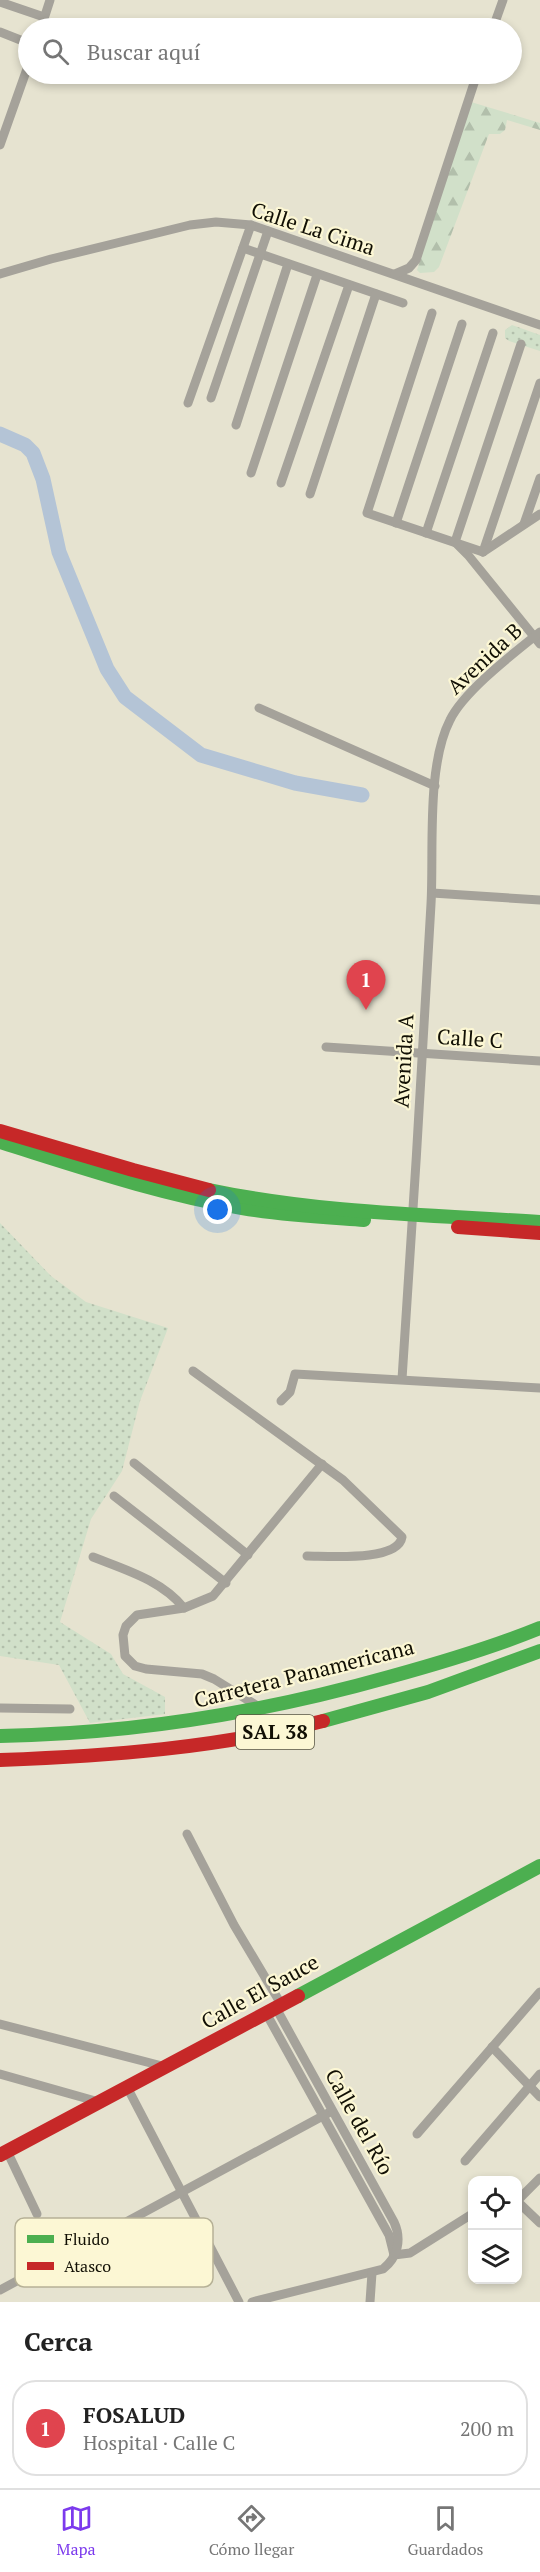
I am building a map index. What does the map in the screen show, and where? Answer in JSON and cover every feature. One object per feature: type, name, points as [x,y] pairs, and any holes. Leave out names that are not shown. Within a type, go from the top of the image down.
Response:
[{"type":"main road","points":[[0,1131],[88,1158],[229,1194],[413,1219],[540,1233]]},
{"type":"main road","points":[[0,1142],[132,1181],[276,1213],[540,1222]]},
{"type":"main road","name":"Carretera Panamericana","points":[[0,1736],[130,1731],[180,1725],[264,1710],[407,1672],[506,1642],[540,1628]]},
{"type":"main road","name":"Carretera Panamericana","points":[[0,1760],[142,1752],[235,1740],[375,1708],[540,1651]]},
{"type":"main road","points":[[407,1672],[404,1683],[406,1688],[417,1695]]},
{"type":"main road","points":[[366,1684],[376,1692],[378,1702],[375,1708]]},
{"type":"main road","name":"Calle El Sauce","points":[[3,2153],[540,1866]]},
{"type":"street","points":[[0,2],[44,17],[50,0]]},
{"type":"street","points":[[497,18],[503,0]]},
{"type":"street","points":[[0,32],[18,39]]},
{"type":"street","points":[[0,145],[21,84]]},
{"type":"street","points":[[394,274],[405,271],[416,260],[474,84]]},
{"type":"street","name":"Calle La Cima","points":[[0,274],[190,225],[216,222],[251,225],[540,325]]},
{"type":"street","points":[[188,403],[251,225]]},
{"type":"street","points":[[211,398],[268,231]]},
{"type":"street","points":[[243,248],[403,303]]},
{"type":"street","points":[[236,425],[288,264]]},
{"type":"street","points":[[251,473],[317,274]]},
{"type":"street","points":[[281,483],[349,285]]},
{"type":"street","points":[[310,494],[375,294]]},
{"type":"street","points":[[432,313],[367,513],[483,552]]},
{"type":"street","points":[[396,523],[462,324]]},
{"type":"street","points":[[426,533],[493,333]]},
{"type":"street","points":[[455,543],[521,344]]},
{"type":"street","points":[[483,552],[540,383]]},
{"type":"street","points":[[524,524],[540,478]]},
{"type":"street","points":[[483,552],[540,514]]},
{"type":"street","points":[[455,543],[468,555],[538,637]]},
{"type":"street","name":"Avenida B","points":[[441,746],[450,720],[465,698],[538,637]]},
{"type":"street","points":[[259,708],[435,786]]},
{"type":"street","name":"Avenida A","points":[[402,1379],[432,893],[435,786],[441,746]]},
{"type":"street","points":[[432,893],[540,900]]},
{"type":"street","name":"Calle C","points":[[326,1047],[540,1061]]},
{"type":"street","points":[[193,1371],[363,1496],[403,1540],[391,1551],[373,1554],[307,1556]]},
{"type":"street","points":[[281,1401],[290,1392],[295,1374],[540,1388]]},
{"type":"street","points":[[134,1463],[248,1555]]},
{"type":"street","points":[[264,1710],[214,1678],[202,1674],[146,1669],[129,1662],[122,1643],[126,1626],[138,1615],[184,1608],[213,1596],[322,1464]]},
{"type":"street","points":[[114,1496],[226,1583]]},
{"type":"street","points":[[93,1557],[144,1577],[172,1594],[184,1608]]},
{"type":"street","points":[[0,1708],[70,1709]]},
{"type":"street","name":"Calle del Río","points":[[188,1834],[328,2114],[398,2231],[399,2244],[394,2255]]},
{"type":"street","points":[[417,2134],[540,1992]]},
{"type":"street","points":[[0,2024],[166,2067]]},
{"type":"street","points":[[492,2047],[540,2097]]},
{"type":"street","points":[[0,2074],[99,2102]]},
{"type":"street","points":[[465,2161],[540,2074]]},
{"type":"street","points":[[127,2087],[195,2218]]},
{"type":"street","points":[[132,2218],[328,2114]]},
{"type":"street","points":[[3,2153],[37,2214]]},
{"type":"street","points":[[522,2197],[540,2178]]},
{"type":"street","points":[[522,2204],[536,2215],[540,2223]]},
{"type":"street","points":[[252,2302],[372,2273],[389,2265],[394,2255],[410,2253],[468,2217]]},
{"type":"street","points":[[213,2252],[239,2302]]},
{"type":"street","points":[[370,2302],[372,2273]]},
{"type":"street","points":[[0,2290],[15,2282]]},
{"type":"green space","points":[[471,102],[540,123],[540,130],[507,120],[505,130],[500,134],[489,134],[439,267],[434,272],[420,273],[417,270]]},
{"type":"green space","points":[[512,325],[540,335],[540,351],[505,338],[505,330]]},
{"type":"green space","points":[[0,1223],[51,1276],[86,1302],[168,1328],[140,1401],[122,1471],[91,1519],[60,1622],[111,1654],[123,1674],[165,1697],[165,1714],[90,1723],[59,1665],[0,1656]]},
{"type":"waterway","points":[[0,434],[25,445],[33,453],[43,479],[59,552],[107,669],[125,697],[201,755],[295,783],[362,795]]},
{"type":"traffic: fast","points":[[0,1142],[120,1179],[211,1202],[303,1216],[364,1220]]},
{"type":"traffic: fast","points":[[209,1190],[250,1198],[332,1208],[540,1222]]},
{"type":"traffic: fast","points":[[0,1736],[99,1731],[245,1711],[341,1690],[408,1672],[484,1649],[540,1628]]},
{"type":"traffic: fast","points":[[323,1721],[428,1692],[540,1651]]},
{"type":"traffic: fast","points":[[298,1996],[540,1866]]},
{"type":"traffic: jam","points":[[0,1131],[209,1190]]},
{"type":"traffic: jam","points":[[458,1227],[540,1233]]},
{"type":"traffic: jam","points":[[0,1760],[163,1749],[243,1738],[323,1721]]},
{"type":"traffic: jam","points":[[0,2155],[298,1996]]},
{"type":"place","name":"FOSALUD","points":[[366,1010]]}]
